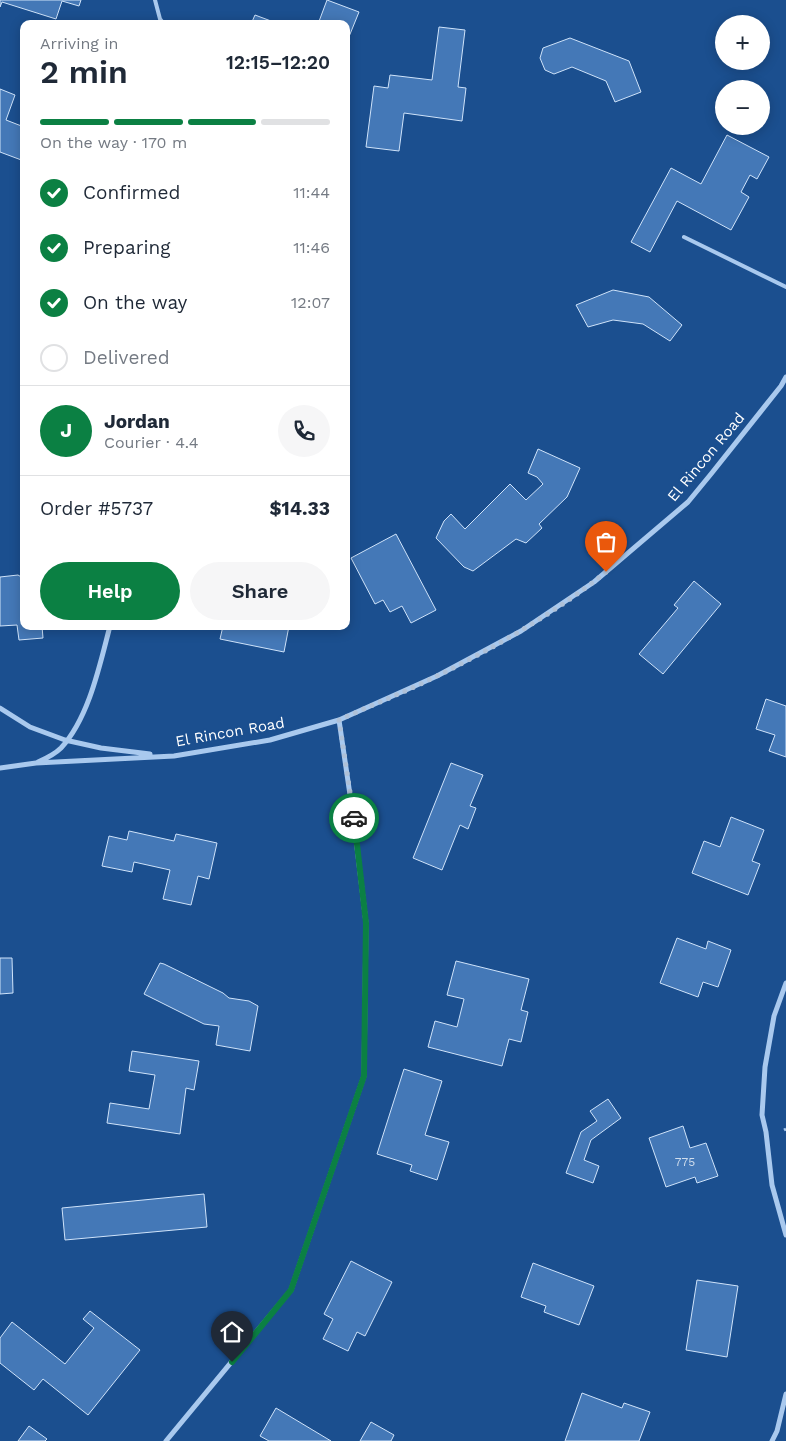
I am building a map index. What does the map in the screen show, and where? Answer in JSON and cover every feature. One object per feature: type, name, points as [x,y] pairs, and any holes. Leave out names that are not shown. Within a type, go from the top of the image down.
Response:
[{"type":"street","name":"El Rincon Road","points":[[0,768],[36,764],[174,756],[270,740],[339,720],[437,676],[521,631],[594,582],[688,502],[723,460],[786,377]]},
{"type":"street","points":[[36,764],[55,753],[67,740],[87,705],[97,678],[109,630]]},
{"type":"street","points":[[0,708],[30,727],[67,740],[101,748],[174,756]]},
{"type":"street","points":[[166,1441],[291,1290],[364,1076],[366,923],[339,720]]},
{"type":"street","points":[[786,982],[774,1016],[765,1067],[762,1115],[766,1132],[772,1185],[786,1235]]},
{"type":"street","points":[[772,1441],[777,1431],[786,1394]]},
{"type":"lane","points":[[155,0],[161,20]]},
{"type":"lane","points":[[684,236],[786,287]]},
{"type":"building","points":[[0,0],[81,0],[79,6],[62,1],[56,19],[2,2],[0,7]]},
{"type":"building","points":[[327,0],[359,12],[350,34],[350,20],[320,20]]},
{"type":"building","points":[[255,15],[268,20],[253,20]]},
{"type":"building","points":[[439,27],[465,30],[458,87],[466,88],[462,121],[404,113],[399,151],[366,147],[374,86],[388,88],[390,75],[432,80]]},
{"type":"building","points":[[570,38],[629,61],[641,92],[615,102],[606,81],[572,67],[554,74],[545,70],[540,58],[543,48]]},
{"type":"building","points":[[0,89],[15,95],[6,120],[20,125],[20,160],[0,152]]},
{"type":"building","points":[[727,135],[769,157],[757,179],[750,175],[741,192],[749,197],[731,230],[677,201],[650,252],[631,242],[671,168],[701,184]]},
{"type":"building","points":[[613,290],[649,297],[682,325],[670,341],[643,324],[613,320],[588,327],[576,305]]},
{"type":"building","points":[[538,449],[580,468],[567,497],[539,524],[542,528],[526,543],[516,539],[473,571],[464,567],[436,538],[444,521],[451,514],[465,529],[510,484],[526,500],[543,484],[537,477],[528,473]]},
{"type":"building","points":[[396,534],[436,610],[411,623],[402,606],[390,612],[383,600],[375,604],[351,558]]},
{"type":"building","points":[[20,576],[20,630],[42,630],[43,638],[19,640],[17,625],[0,626],[0,577]]},
{"type":"building","points":[[694,581],[721,604],[663,674],[639,654],[678,608],[674,605]]},
{"type":"building","points":[[222,630],[288,630],[284,652],[220,639]]},
{"type":"building","points":[[766,699],[786,706],[786,757],[769,751],[775,735],[756,729]]},
{"type":"building","points":[[451,763],[483,775],[470,806],[476,808],[468,829],[460,825],[442,870],[413,858]]},
{"type":"building","points":[[731,817],[764,830],[752,861],[760,864],[748,895],[692,873],[704,841],[720,847]]},
{"type":"building","points":[[129,831],[174,841],[176,834],[217,843],[209,879],[198,876],[191,905],[163,899],[170,870],[134,862],[132,872],[102,866],[109,836],[127,840]]},
{"type":"building","points":[[677,938],[706,949],[708,941],[731,950],[718,987],[703,982],[698,997],[660,983]]},
{"type":"building","points":[[0,958],[12,958],[13,993],[0,994]]},
{"type":"building","points":[[456,961],[529,979],[521,1010],[528,1012],[521,1042],[509,1039],[502,1066],[428,1047],[435,1021],[457,1027],[464,999],[447,995]]},
{"type":"building","points":[[160,963],[223,993],[229,998],[249,1001],[258,1006],[250,1051],[216,1045],[219,1026],[204,1024],[144,994]]},
{"type":"building","points":[[132,1051],[199,1061],[194,1090],[186,1088],[180,1134],[107,1123],[110,1103],[149,1109],[155,1075],[129,1071]]},
{"type":"building","points":[[404,1069],[442,1081],[425,1135],[449,1142],[437,1180],[410,1171],[412,1165],[377,1154]]},
{"type":"building","points":[[608,1099],[621,1118],[591,1140],[584,1160],[599,1166],[593,1183],[566,1173],[581,1132],[597,1121],[590,1111]]},
{"type":"building","points":[[683,1126],[690,1148],[706,1143],[718,1176],[697,1183],[695,1177],[666,1187],[649,1138]]},
{"type":"building","points":[[204,1194],[207,1227],[65,1240],[62,1208]]},
{"type":"building","points":[[351,1261],[392,1282],[365,1336],[357,1332],[348,1351],[323,1339],[333,1319],[324,1314]]},
{"type":"building","points":[[533,1263],[594,1286],[579,1325],[544,1312],[546,1306],[521,1297]]},
{"type":"building","points":[[697,1280],[738,1286],[727,1357],[686,1350]]},
{"type":"building","points":[[90,1311],[140,1350],[88,1415],[43,1379],[34,1390],[0,1363],[0,1338],[12,1322],[65,1364],[94,1328],[83,1319]]},
{"type":"building","points":[[582,1393],[622,1408],[624,1403],[650,1412],[639,1441],[565,1441]]},
{"type":"building","points":[[276,1408],[331,1441],[269,1441],[260,1436]]},
{"type":"building","points":[[371,1422],[394,1435],[391,1441],[360,1441]]},
{"type":"building","points":[[29,1426],[47,1439],[45,1441],[18,1441]]},
{"type":"way so far","points":[[354,818],[339,720],[437,676],[521,631],[606,572]]},
{"type":"route","points":[[232,1362],[291,1290],[364,1076],[366,923],[354,818]]}]
